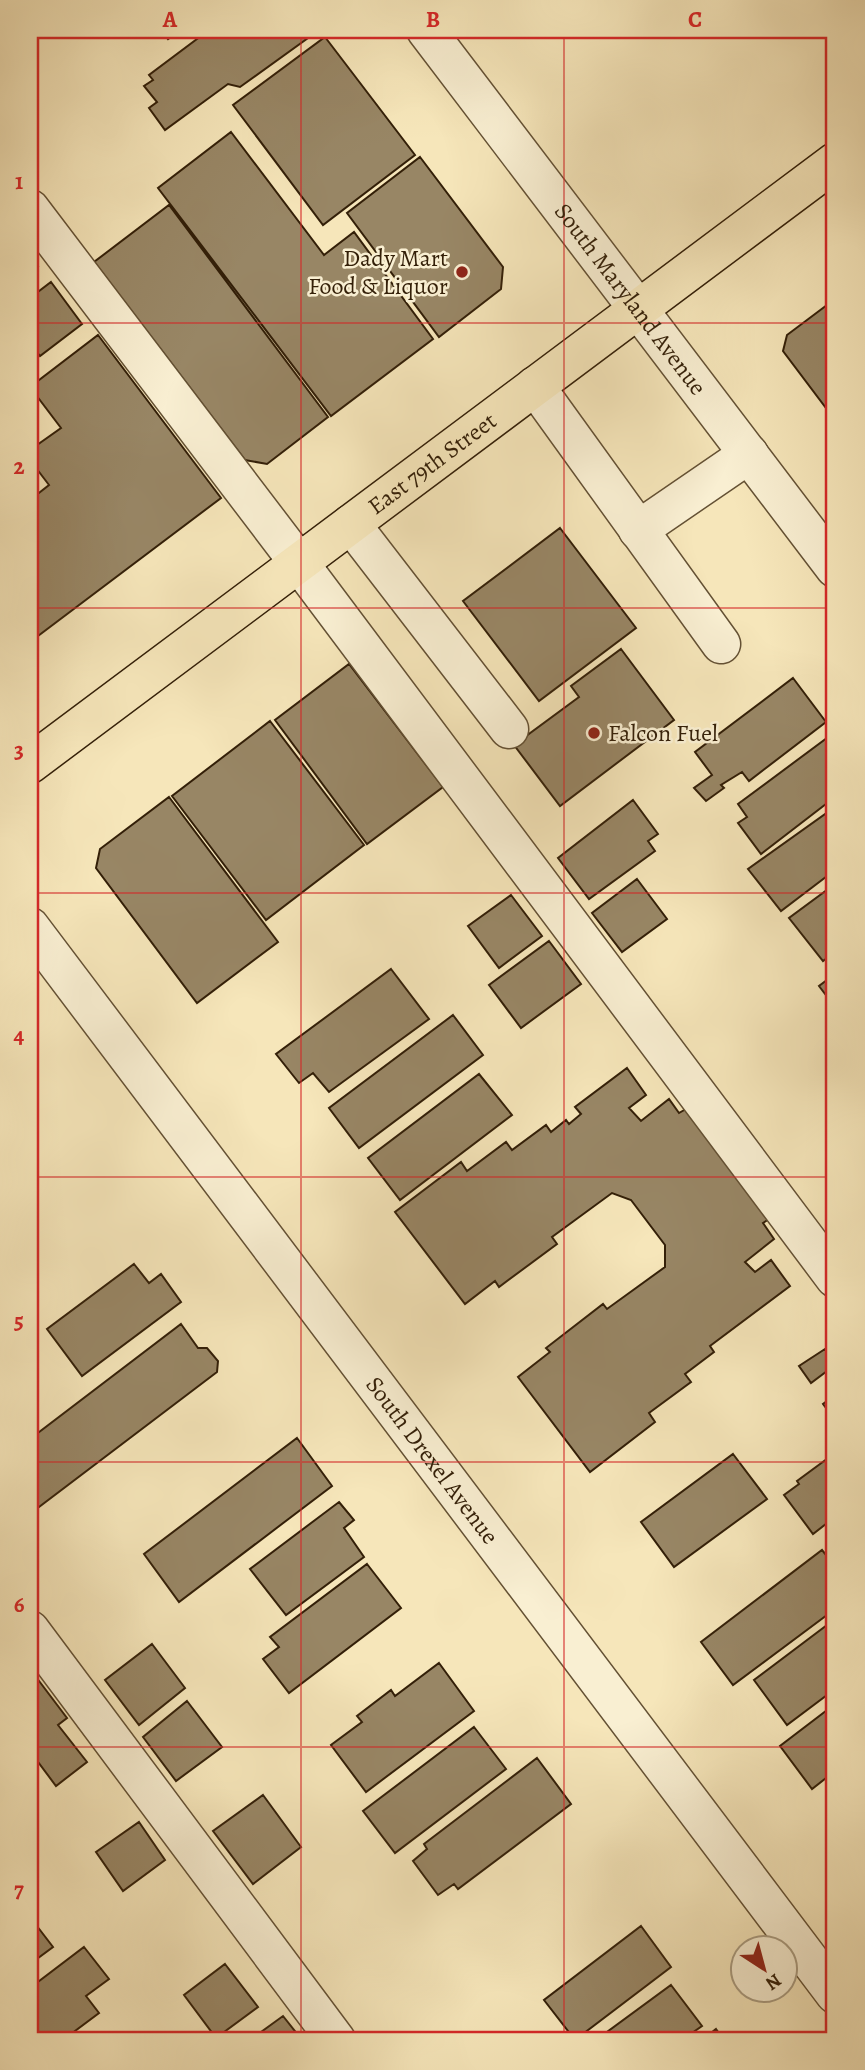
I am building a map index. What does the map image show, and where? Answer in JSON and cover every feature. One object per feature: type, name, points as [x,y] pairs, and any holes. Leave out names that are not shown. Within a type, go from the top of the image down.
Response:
[{"type":"main road","name":"East 79th Street","points":[[30,764],[835,162]]},
{"type":"street","name":"South Maryland Avenue","points":[[426,30],[835,568]]},
{"type":"street","points":[[30,209],[835,1278]]},
{"type":"street","points":[[535,386],[721,644]]},
{"type":"street","points":[[638,530],[749,454]]},
{"type":"street","points":[[351,524],[509,729]]},
{"type":"street","name":"South Drexel Avenue","points":[[30,927],[835,1994]]},
{"type":"street","points":[[30,1630],[336,2040]]},
{"type":"building","points":[[30,30],[45,30],[30,41]]},
{"type":"building","points":[[161,30],[180,30],[168,39]]},
{"type":"building","points":[[209,30],[302,30],[308,38],[240,87],[228,84],[165,130],[149,108],[157,102],[144,86],[153,80],[149,75]]},
{"type":"building","points":[[325,37],[415,155],[323,225],[233,105]]},
{"type":"building","points":[[231,132],[324,255],[354,232],[433,339],[331,416],[158,188]]},
{"type":"building","points":[[420,157],[503,267],[501,289],[439,337],[347,213]]},
{"type":"building","points":[[169,205],[328,417],[267,464],[245,460],[94,262]]},
{"type":"building","points":[[30,255],[38,266],[30,273]]},
{"type":"building","points":[[51,282],[82,324],[40,356],[30,343],[30,298]]},
{"type":"building","points":[[835,299],[835,420],[783,351],[787,335]]},
{"type":"building","points":[[98,335],[221,498],[30,642],[30,500],[49,485],[30,460],[30,450],[61,428],[30,387]]},
{"type":"building","name":"Falcon Fuel","points":[[560,528],[636,628],[539,701],[463,601]]},
{"type":"building","name":"Falcon Fuel","points":[[621,649],[674,720],[560,806],[514,745],[579,697],[571,686]]},
{"type":"building","points":[[349,664],[443,787],[367,844],[275,720]]},
{"type":"building","points":[[793,678],[826,722],[749,781],[742,772],[721,785],[724,788],[706,801],[694,788],[712,775],[695,752]]},
{"type":"building","points":[[270,721],[364,845],[266,920],[172,796]]},
{"type":"building","points":[[835,732],[835,797],[761,854],[738,823],[747,817],[738,804]]},
{"type":"building","points":[[169,797],[278,942],[197,1003],[96,868],[100,849]]},
{"type":"building","points":[[633,800],[658,834],[648,841],[655,851],[589,899],[558,858]]},
{"type":"building","points":[[835,807],[835,870],[781,911],[748,869]]},
{"type":"building","points":[[637,879],[667,919],[622,952],[592,913]]},
{"type":"building","points":[[835,884],[835,952],[823,961],[789,918]]},
{"type":"building","points":[[511,895],[542,936],[499,968],[468,926]]},
{"type":"building","points":[[549,941],[581,984],[521,1028],[489,985]]},
{"type":"building","points":[[391,969],[429,1019],[329,1092],[313,1073],[299,1083],[276,1054]]},
{"type":"building","points":[[835,974],[835,1007],[819,986]]},
{"type":"building","points":[[453,1015],[483,1055],[359,1148],[329,1108]]},
{"type":"building","points":[[627,1068],[646,1095],[629,1108],[641,1121],[669,1099],[679,1113],[686,1109],[769,1219],[763,1223],[774,1239],[745,1262],[755,1272],[771,1260],[790,1286],[710,1346],[714,1352],[685,1374],[691,1382],[649,1413],[655,1422],[590,1472],[518,1377],[550,1352],[546,1348],[603,1304],[607,1309],[665,1267],[665,1245],[631,1200],[612,1193],[552,1237],[557,1244],[499,1287],[495,1281],[465,1304],[395,1212],[461,1162],[467,1171],[506,1142],[512,1150],[546,1125],[551,1132],[566,1120],[569,1124],[581,1114],[575,1107]]},
{"type":"building","points":[[479,1074],[512,1115],[400,1200],[368,1158]]},
{"type":"building","points":[[134,1264],[149,1283],[161,1274],[181,1302],[82,1376],[47,1329]]},
{"type":"building","points":[[181,1324],[198,1348],[207,1348],[218,1361],[217,1372],[35,1510],[30,1502],[30,1439]]},
{"type":"building","points":[[825,1349],[835,1361],[835,1365],[811,1383],[799,1366]]},
{"type":"building","points":[[835,1395],[835,1420],[823,1404]]},
{"type":"building","points":[[297,1438],[332,1486],[179,1602],[144,1554]]},
{"type":"building","points":[[835,1453],[835,1524],[831,1520],[813,1534],[784,1495],[799,1484],[797,1481]]},
{"type":"building","points":[[733,1454],[767,1499],[674,1567],[641,1522]]},
{"type":"building","points":[[339,1502],[354,1520],[344,1528],[364,1557],[286,1615],[250,1569]]},
{"type":"building","points":[[822,1550],[835,1566],[835,1609],[733,1685],[701,1642]]},
{"type":"building","points":[[367,1564],[401,1608],[289,1693],[263,1659],[279,1647],[270,1637]]},
{"type":"building","points":[[835,1619],[835,1689],[787,1725],[754,1680]]},
{"type":"building","points":[[152,1644],[185,1688],[139,1725],[105,1680]]},
{"type":"building","points":[[439,1663],[474,1711],[366,1792],[331,1745],[362,1722],[357,1716],[391,1690],[395,1696]]},
{"type":"building","points":[[30,1669],[67,1718],[58,1725],[87,1762],[56,1786],[35,1758],[30,1762]]},
{"type":"building","points":[[187,1701],[222,1747],[176,1781],[143,1737]]},
{"type":"building","points":[[835,1704],[835,1771],[812,1789],[780,1746]]},
{"type":"building","points":[[474,1727],[506,1769],[395,1853],[363,1811]]},
{"type":"building","points":[[537,1758],[571,1804],[458,1889],[454,1884],[438,1895],[413,1861],[427,1849],[424,1844]]},
{"type":"building","points":[[263,1795],[301,1847],[253,1884],[213,1831]]},
{"type":"building","points":[[139,1822],[165,1860],[123,1891],[96,1852]]},
{"type":"building","points":[[30,1917],[53,1947],[30,1964]]},
{"type":"building","points":[[641,1926],[671,1967],[575,2040],[544,2000]]},
{"type":"building","points":[[84,1947],[109,1979],[86,1996],[99,2013],[63,2040],[30,2040],[30,1988]]},
{"type":"building","points":[[225,1964],[258,2007],[216,2038],[184,1995]]},
{"type":"building","points":[[671,1985],[702,2026],[682,2040],[596,2040]]},
{"type":"building","points":[[283,2016],[302,2040],[250,2040]]},
{"type":"building","points":[[716,2029],[724,2040],[702,2040]]},
{"type":"place","name":"Dady Mart Food & Liquor","points":[[462,272]]},
{"type":"place","name":"Falcon Fuel","points":[[594,733]]}]
